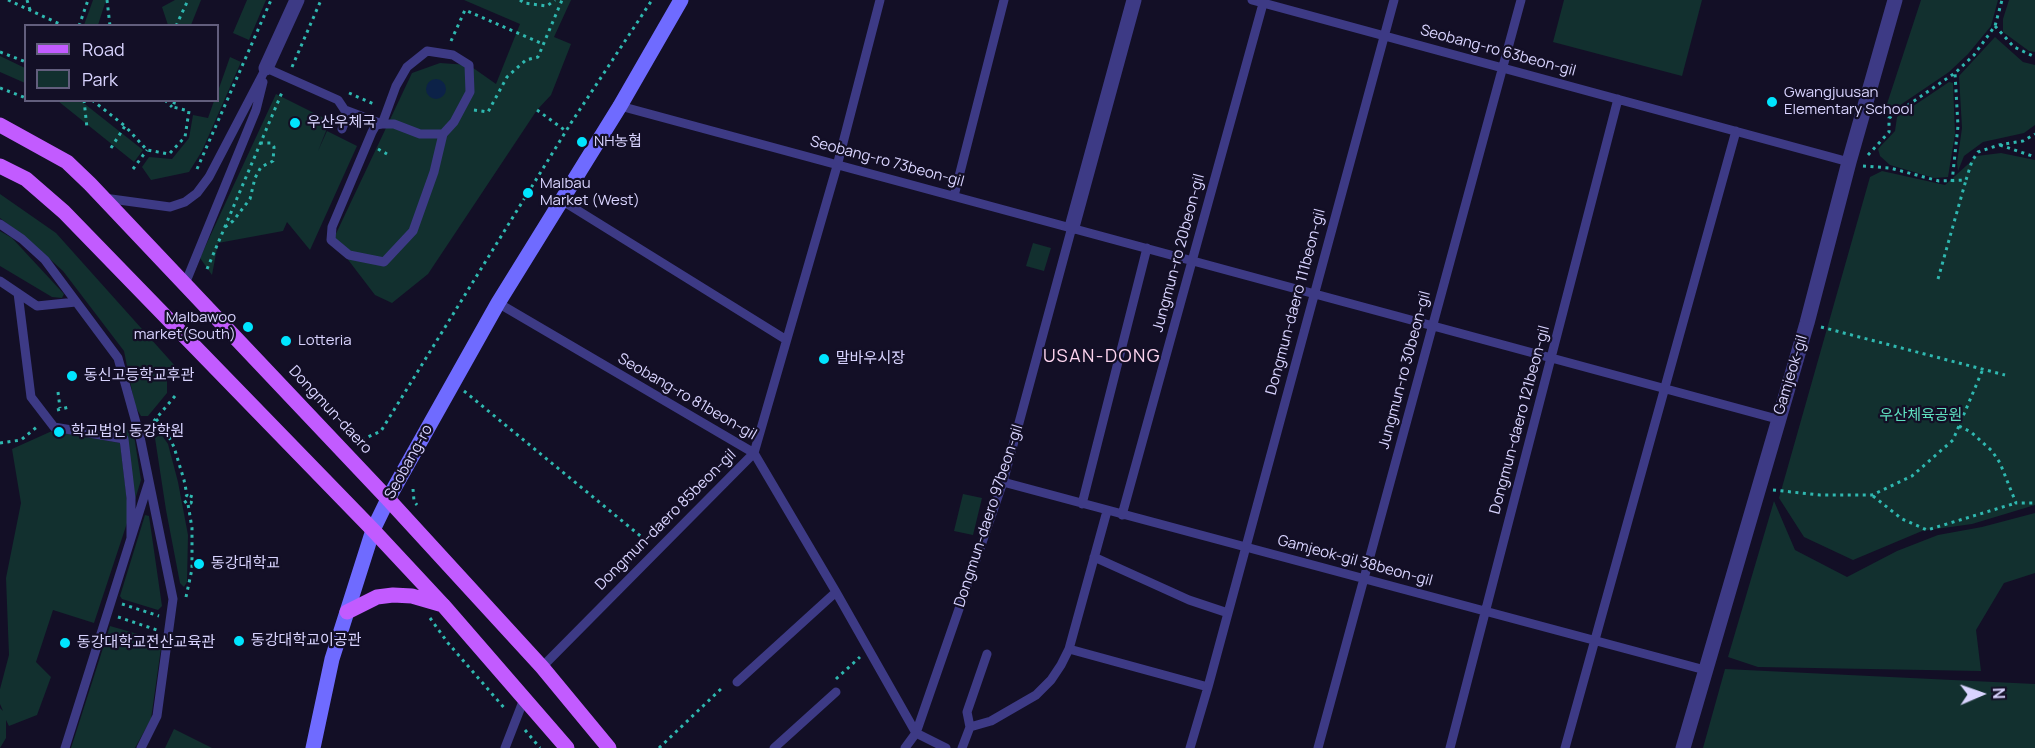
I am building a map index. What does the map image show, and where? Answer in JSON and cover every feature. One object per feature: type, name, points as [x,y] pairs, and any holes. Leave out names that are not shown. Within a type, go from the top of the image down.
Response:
[{"type":"main road","name":"Seobang-ro","points":[[313,748],[332,659],[373,530],[388,499],[498,303],[620,106],[681,0]]},
{"type":"main road","name":"Dongmun-daero","points":[[0,125],[67,162],[104,198],[388,499],[542,667],[609,748]]},
{"type":"main road","points":[[0,166],[26,178],[64,212],[443,604],[567,748]]},
{"type":"main road","points":[[347,612],[377,597],[393,595],[412,596],[443,604]]},
{"type":"street","points":[[266,68],[297,0]]},
{"type":"street","name":"Dongmun-daero 97beon-gil","points":[[1072,227],[1134,0]]},
{"type":"street","name":"Gamjeok-gil","points":[[1683,748],[1807,323],[1895,0]]},
{"type":"lane","name":"Dongmun-daero 85beon-gil","points":[[542,667],[754,453],[785,339],[837,166],[880,0]]},
{"type":"lane","points":[[954,196],[1004,0]]},
{"type":"lane","name":"Seobang-ro 63beon-gil","points":[[1252,0],[1849,162]]},
{"type":"lane","name":"Dongmun-daero 111beon-gil","points":[[1190,748],[1394,0]]},
{"type":"lane","name":"Jungmun-ro 30beon-gil","points":[[1318,748],[1521,0]]},
{"type":"lane","name":"Jungmun-ro 20beon-gil","points":[[1122,515],[1264,2]]},
{"type":"lane","points":[[427,51],[445,54],[453,55],[469,65],[470,92],[454,122],[443,134],[434,172],[413,231],[384,262],[349,255],[331,240],[332,227],[372,132],[407,67],[427,51]]},
{"type":"lane","points":[[266,68],[338,100],[345,110],[377,122],[394,124],[420,134],[443,134]]},
{"type":"lane","points":[[104,198],[170,207],[184,202],[197,193],[210,177],[266,68]]},
{"type":"lane","points":[[185,284],[256,110],[266,68]]},
{"type":"lane","name":"Dongmun-daero 121beon-gil","points":[[1450,748],[1618,99]]},
{"type":"lane","name":"Seobang-ro 73beon-gil","points":[[620,106],[1778,419]]},
{"type":"lane","points":[[342,129],[345,110]]},
{"type":"lane","points":[[1565,748],[1736,131]]},
{"type":"lane","points":[[561,200],[785,339]]},
{"type":"lane","points":[[0,224],[22,239],[45,260],[117,358],[140,437],[173,599],[158,716],[141,748]]},
{"type":"lane","name":"Dongmun-daero 97beon-gil","points":[[906,748],[916,733],[1003,482],[1072,227]]},
{"type":"lane","points":[[1082,504],[1147,248]]},
{"type":"lane","points":[[0,281],[38,306],[76,302]]},
{"type":"lane","points":[[18,293],[31,397],[54,427],[124,439],[131,498],[131,538]]},
{"type":"lane","name":"Seobang-ro 81beon-gil","points":[[498,303],[754,453],[916,733]]},
{"type":"lane","points":[[65,748],[150,479]]},
{"type":"lane","name":"Gamjeok-gil 38beon-gil","points":[[1003,482],[1705,670]]},
{"type":"lane","points":[[970,727],[991,721],[1036,695],[1052,680],[1069,649],[1107,511]]},
{"type":"lane","points":[[1094,557],[1189,600],[1228,612]]},
{"type":"lane","points":[[737,682],[836,592]]},
{"type":"lane","points":[[1069,649],[1208,687]]},
{"type":"lane","points":[[962,748],[970,727],[967,712],[987,654]]},
{"type":"lane","points":[[776,746],[836,692]]},
{"type":"lane","points":[[505,748],[524,699]]},
{"type":"lane","points":[[916,733],[946,748]]},
{"type":"path","points":[[8,0],[60,24]]},
{"type":"path","points":[[27,0],[31,10]]},
{"type":"path","points":[[81,24],[88,0]]},
{"type":"path","points":[[107,0],[110,24]]},
{"type":"path","points":[[177,24],[188,0]]},
{"type":"path","points":[[192,177],[271,0]]},
{"type":"path","points":[[207,269],[321,0]]},
{"type":"path","points":[[520,0],[524,3],[548,6],[555,0]]},
{"type":"path","points":[[467,110],[488,112],[507,77],[526,60],[538,57],[562,0]]},
{"type":"path","points":[[353,444],[381,431],[566,131],[652,0]]},
{"type":"path","points":[[1966,180],[1939,181],[1890,168],[1858,165],[1889,132],[1889,118],[1955,73],[1974,55],[1995,26],[2002,0]]},
{"type":"path","points":[[445,54],[465,10],[544,44]]},
{"type":"path","points":[[1995,26],[2013,47],[2035,57]]},
{"type":"path","points":[[0,52],[24,61]]},
{"type":"path","points":[[1952,182],[1959,126],[1955,73]]},
{"type":"path","points":[[0,88],[24,97]]},
{"type":"path","points":[[84,102],[87,128]]},
{"type":"path","points":[[95,102],[125,126],[147,150],[169,154],[185,137],[189,111],[173,107],[167,102]]},
{"type":"path","points":[[173,107],[174,102]]},
{"type":"path","points":[[377,122],[378,106]]},
{"type":"path","points":[[537,110],[566,131]]},
{"type":"path","points":[[111,148],[125,126]]},
{"type":"path","points":[[1938,279],[1966,180],[1972,161],[1978,152],[1999,145],[2023,141],[2035,134]]},
{"type":"path","points":[[225,227],[250,199],[255,178],[261,167],[273,161],[274,147],[271,143],[260,143]]},
{"type":"path","points":[[1999,145],[2035,156]]},
{"type":"path","points":[[133,169],[147,150]]},
{"type":"path","points":[[1807,323],[2005,375]]},
{"type":"path","points":[[1768,490],[1820,495],[1872,495],[1912,476],[1953,440],[1983,369]]},
{"type":"path","points":[[454,382],[657,550]]},
{"type":"path","points":[[58,392],[60,408]]},
{"type":"path","points":[[140,437],[175,396]]},
{"type":"path","points":[[0,443],[21,440],[60,408],[69,407]]},
{"type":"path","points":[[112,601],[171,615],[185,600],[192,569],[192,528],[188,504],[184,500],[187,495],[174,447],[165,429],[156,419]]},
{"type":"path","points":[[1959,426],[1971,432],[1992,451],[2000,463],[2016,503]]},
{"type":"path","points":[[187,495],[191,495],[194,499],[188,504]]},
{"type":"path","points":[[1872,495],[1902,519],[1927,530],[2016,503],[2035,503]]},
{"type":"path","points":[[107,614],[168,634]]},
{"type":"path","points":[[428,616],[448,643],[540,748]]},
{"type":"path","points":[[659,748],[725,685]]},
{"type":"green space","points":[[93,0],[106,0],[98,24],[84,24]]},
{"type":"green space","points":[[175,0],[201,0],[191,24],[168,24],[162,7]]},
{"type":"green space","points":[[247,0],[266,0],[249,40],[233,33]]},
{"type":"green space","points":[[464,0],[571,0],[554,37],[571,44],[551,95],[537,110],[428,274],[392,303],[375,295],[333,240],[412,73],[440,63],[469,65],[496,84],[520,24]]},
{"type":"green space","points":[[1564,0],[1702,0],[1682,76],[1553,42]]},
{"type":"green space","points":[[1921,0],[1998,0],[1991,26],[1968,54],[1949,72],[1887,114],[1885,110]]},
{"type":"green space","points":[[2009,0],[2035,0],[2035,52],[2029,51],[2003,32],[2003,19]]},
{"type":"green space","points":[[1995,37],[2023,62],[2035,65],[2035,125],[2024,133],[1983,142],[1964,156],[1958,171],[1962,128],[1959,76]]},
{"type":"green space","points":[[0,56],[24,68],[24,83],[0,72]]},
{"type":"green space","points":[[230,57],[241,62],[202,151],[189,172],[151,180],[142,167],[149,157],[172,159],[189,138],[193,115],[208,118],[214,102],[219,102],[219,88]]},
{"type":"green space","points":[[1949,82],[1953,83],[1955,134],[1948,177],[1934,178],[1890,165],[1880,156],[1878,149],[1895,131],[1897,117]]},
{"type":"green space","points":[[276,94],[330,121],[318,151],[327,131],[357,146],[310,250],[287,222],[283,231],[218,243],[212,275],[200,258]]},
{"type":"green space","points":[[59,102],[82,102],[143,150],[134,162]]},
{"type":"green space","name":"우산체육공원","points":[[2001,153],[2035,160],[2035,505],[1972,524],[1922,531],[1853,560],[1804,537],[1779,498],[1870,177],[1882,171],[1945,185],[1977,156]]},
{"type":"green space","points":[[0,194],[56,233],[176,367],[167,379],[167,393],[148,416],[141,416],[135,406],[124,351],[63,271],[0,218]]},
{"type":"green space","points":[[0,231],[12,238],[64,294],[62,298],[52,297],[0,266]]},
{"type":"green space","points":[[1033,243],[1051,248],[1044,271],[1026,266]]},
{"type":"green space","points":[[133,429],[141,480],[134,503],[118,431]]},
{"type":"green space","points":[[52,431],[120,443],[129,517],[94,623],[53,610],[36,662],[51,677],[37,715],[9,726],[6,720],[6,738],[0,748],[0,708],[3,711],[0,704],[0,689],[9,655],[6,578],[21,503],[12,449]]},
{"type":"green space","points":[[161,434],[168,444],[188,535],[187,582],[184,587],[180,583],[155,438]]},
{"type":"green space","points":[[963,494],[982,498],[973,535],[954,531]]},
{"type":"green space","points":[[1774,501],[1795,550],[1847,577],[1897,551],[1938,535],[1982,527],[2035,513],[2035,573],[2004,583],[1976,630],[1981,671],[1758,667],[1728,657]]},
{"type":"green space","points":[[145,515],[149,516],[162,606],[158,610],[122,599],[120,596]]},
{"type":"green space","points":[[110,626],[162,641],[151,719],[135,748],[71,748]]},
{"type":"green space","points":[[1725,669],[2035,684],[2035,748],[1703,748]]},
{"type":"green space","points":[[174,729],[212,748],[165,748]]},
{"type":"water","points":[[436,79],[443,82],[446,89],[443,96],[436,99],[429,96],[426,89],[429,82]]},
{"type":"place","name":"Gwangjuusan Elementary School","points":[[1772,102]]},
{"type":"place","name":"우산우체국","points":[[295,123]]},
{"type":"place","name":"NH농협","points":[[582,142]]},
{"type":"place","name":"Malbau Market (West)","points":[[528,193]]},
{"type":"place","name":"Malbawoo market(South)","points":[[248,327]]},
{"type":"place","name":"Lotteria","points":[[286,341]]},
{"type":"place","name":"말바우시장","points":[[824,359]]},
{"type":"place","name":"동신고등학교후관","points":[[72,376]]},
{"type":"place","name":"학교법인 동강학원","points":[[59,432]]},
{"type":"place","name":"동강대학교","points":[[199,564]]},
{"type":"place","name":"동강대학교이공관","points":[[239,641]]},
{"type":"place","name":"동강대학교전산교육관","points":[[65,643]]},
{"type":"district","name":"USAN-DONG","points":[[1102,357]]}]
